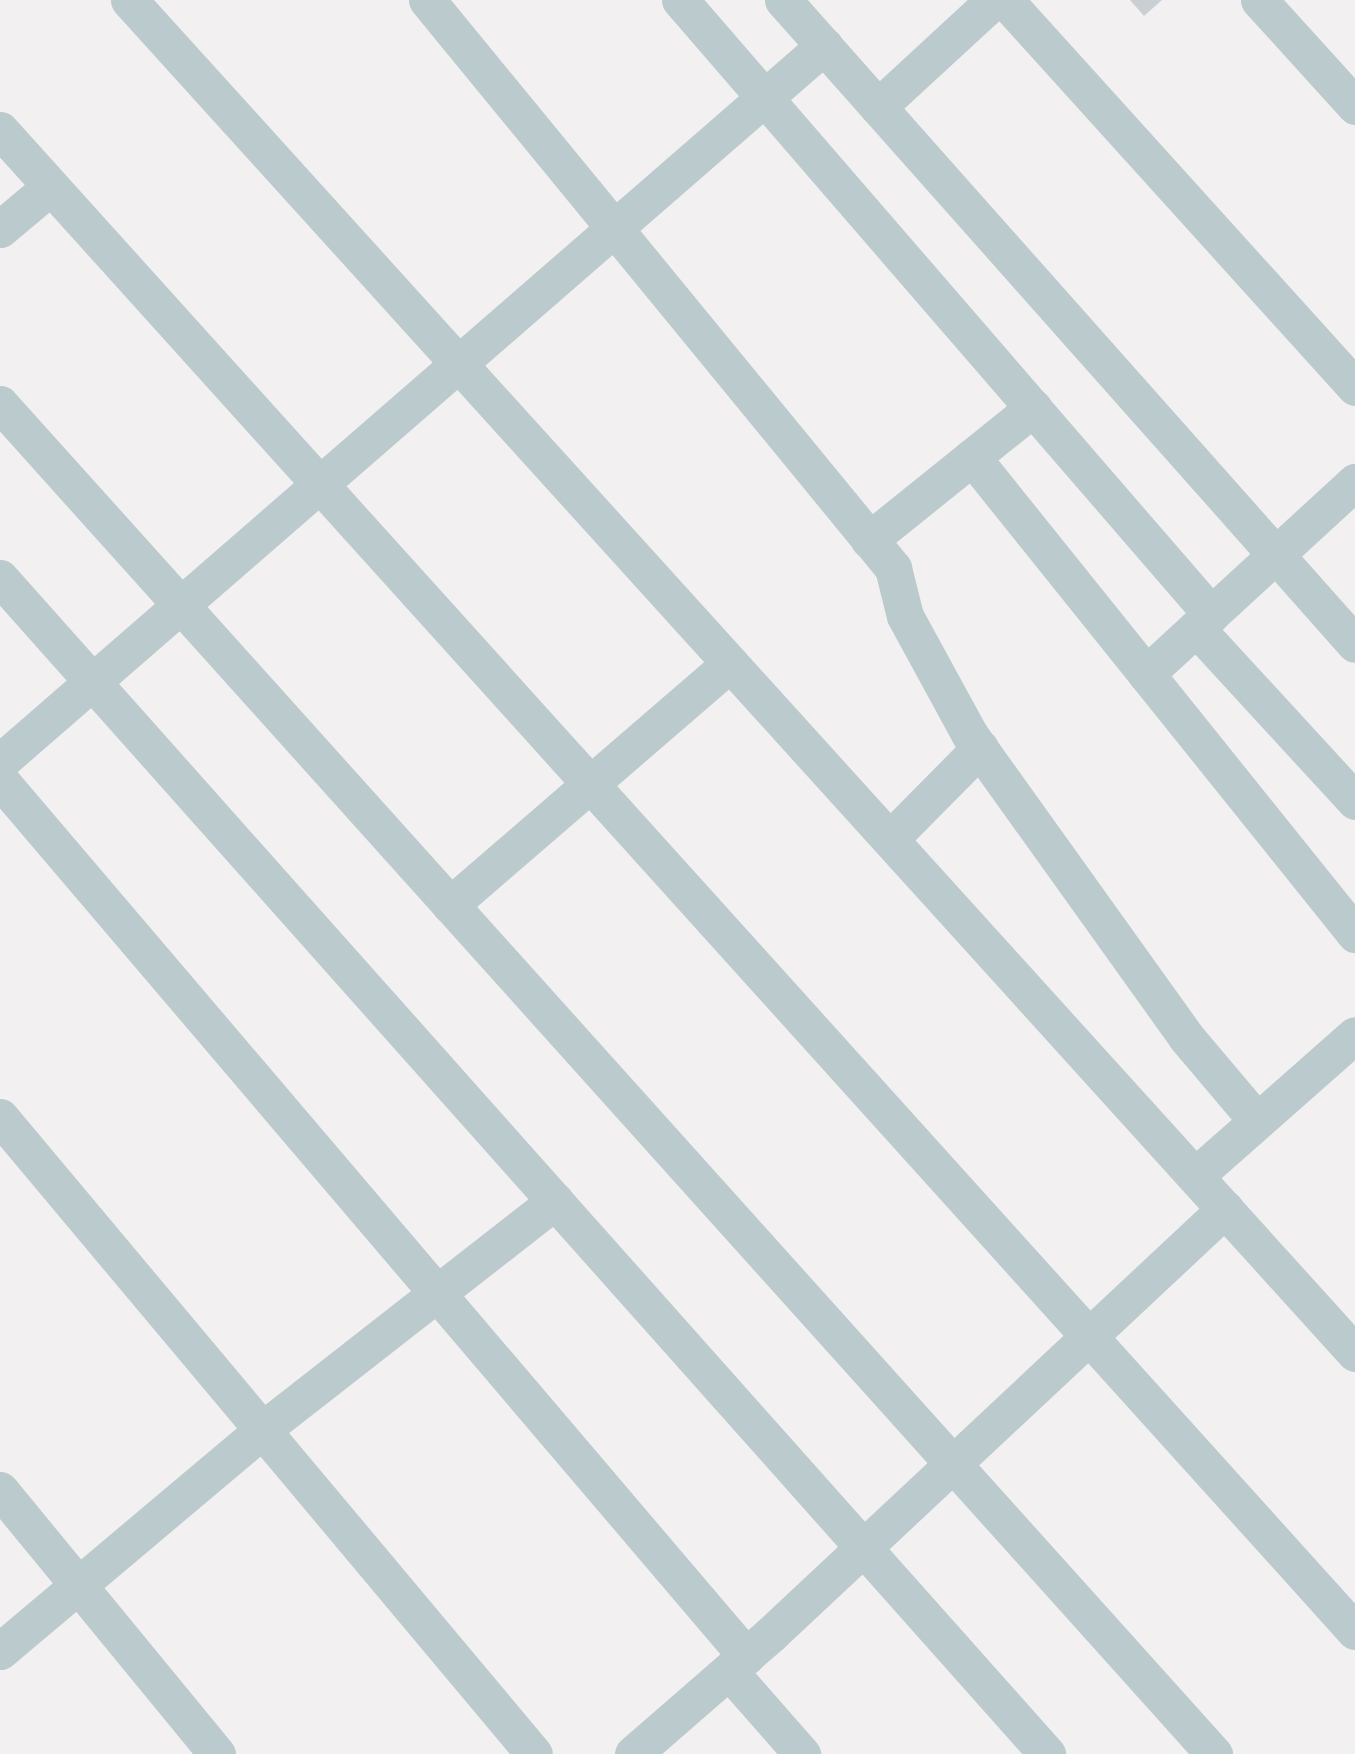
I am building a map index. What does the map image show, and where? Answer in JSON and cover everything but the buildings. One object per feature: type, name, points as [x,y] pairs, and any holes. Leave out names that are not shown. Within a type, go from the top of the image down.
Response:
[{"type":"street","points":[[130,0],[1225,1209],[1348,1331]]},
{"type":"street","points":[[427,0],[893,568],[905,616],[980,748],[1186,1037],[1257,1121]]},
{"type":"street","points":[[680,0],[1033,408],[1204,621],[1355,801]]},
{"type":"street","points":[[783,0],[1355,644]]},
{"type":"street","points":[[878,107],[993,0]]},
{"type":"street","points":[[1005,0],[1355,387]]},
{"type":"street","points":[[1259,0],[1355,106]]},
{"type":"street","points":[[0,762],[824,46]]},
{"type":"street","points":[[0,131],[1355,1631]]},
{"type":"street","points":[[0,229],[50,187]]},
{"type":"street","points":[[0,404],[1214,1754]]},
{"type":"street","points":[[869,540],[1033,408]]},
{"type":"street","points":[[972,457],[1355,934]]},
{"type":"street","points":[[1146,674],[1355,482]]},
{"type":"street","points":[[0,578],[1047,1754]]},
{"type":"street","points":[[450,905],[730,663]]},
{"type":"street","points":[[890,839],[980,748]]},
{"type":"street","points":[[0,780],[437,1293],[737,1663],[802,1754]]},
{"type":"street","points":[[1195,1176],[1355,1035]]},
{"type":"street","points":[[0,1117],[534,1754]]},
{"type":"street","points":[[0,1651],[262,1430],[555,1201]]},
{"type":"street","points":[[633,1754],[863,1548],[1225,1209]]},
{"type":"street","points":[[0,1490],[217,1754]]}]
